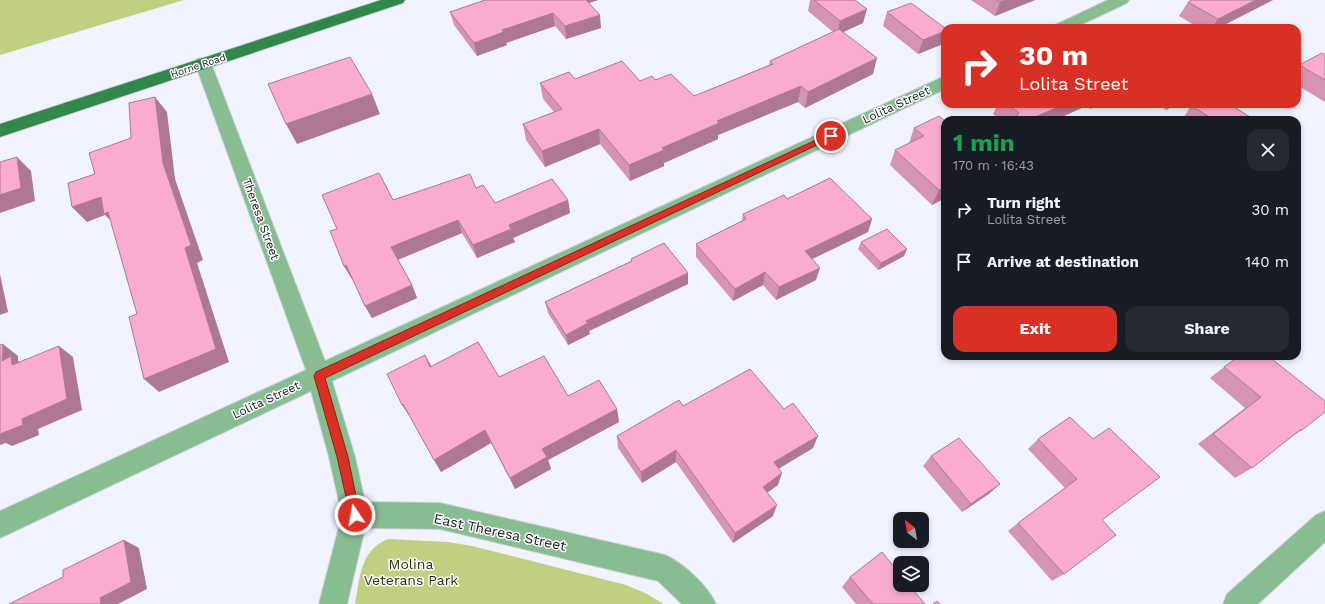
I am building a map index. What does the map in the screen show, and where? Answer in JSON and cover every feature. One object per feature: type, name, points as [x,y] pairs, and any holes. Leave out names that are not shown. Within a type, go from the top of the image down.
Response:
[{"type":"main road","name":"Horne Road","points":[[0,131],[397,0]]},
{"type":"street","points":[[1070,24],[1121,0]]},
{"type":"street","name":"Theresa Street","points":[[203,63],[319,376]]},
{"type":"street","name":"Lolita Street","points":[[0,525],[941,84]]},
{"type":"street","points":[[319,376],[342,457],[355,515],[333,604]]},
{"type":"street","name":"East Theresa Street","points":[[355,515],[440,516],[665,569],[702,604]]},
{"type":"street","points":[[1237,604],[1325,524]]},
{"type":"green space","points":[[0,0],[184,0],[0,55]]},
{"type":"green space","name":"Molina Veterans Park","points":[[388,539],[448,542],[472,546],[626,585],[645,593],[664,604],[355,604],[360,575],[367,558],[372,550]]},
{"type":"building","points":[[485,0],[586,0],[600,15],[565,26],[553,13],[502,30],[504,32],[474,43],[450,12]]},
{"type":"building","points":[[814,0],[855,0],[867,9],[840,21]]},
{"type":"building","points":[[996,0],[1007,0],[1000,2]]},
{"type":"building","points":[[1192,0],[1256,0],[1218,19],[1188,2]]},
{"type":"building","points":[[911,3],[941,25],[941,33],[923,40],[887,12]]},
{"type":"building","points":[[839,29],[877,58],[808,92],[801,86],[717,121],[719,123],[662,148],[664,150],[629,165],[599,129],[542,151],[523,124],[562,109],[540,83],[569,72],[575,79],[622,61],[640,81],[652,76],[655,80],[671,74],[694,96],[773,64],[770,61]]},
{"type":"building","points":[[1322,53],[1325,55],[1325,80],[1301,66],[1301,64]]},
{"type":"building","points":[[350,57],[372,94],[286,124],[268,84]]},
{"type":"building","points":[[155,97],[163,163],[191,245],[185,248],[216,349],[144,379],[129,317],[137,314],[108,212],[104,214],[101,197],[72,207],[68,183],[95,174],[89,153],[131,138],[129,103]]},
{"type":"building","points":[[1012,108],[1056,108],[1038,116],[1016,116],[1019,113]]},
{"type":"building","points":[[1195,108],[1236,108],[1248,116],[1208,116]]},
{"type":"building","points":[[939,116],[941,118],[941,189],[939,190],[895,150],[924,136],[914,128]]},
{"type":"building","points":[[17,157],[21,188],[0,195],[0,162]]},
{"type":"building","points":[[379,173],[393,200],[470,174],[476,188],[483,185],[495,203],[552,179],[568,200],[509,225],[511,229],[473,245],[458,220],[391,247],[412,285],[365,306],[346,265],[344,266],[330,231],[337,229],[322,195]]},
{"type":"building","points":[[830,178],[872,219],[805,251],[820,268],[779,287],[765,272],[735,289],[696,244],[746,219],[743,214],[784,195],[787,199]]},
{"type":"building","points":[[887,229],[907,249],[881,263],[861,242]]},
{"type":"building","points":[[664,243],[688,273],[586,321],[588,323],[566,335],[545,302],[632,261],[631,259]]},
{"type":"building","points":[[478,342],[499,377],[544,356],[568,396],[599,380],[617,409],[542,449],[547,457],[510,478],[485,430],[434,460],[403,404],[402,405],[387,374],[425,355],[430,367]]},
{"type":"building","points":[[3,344],[2,361],[11,356],[12,365],[59,346],[67,399],[22,419],[23,425],[0,434],[0,345]]},
{"type":"building","points":[[1234,360],[1273,360],[1325,401],[1325,412],[1252,468],[1213,434],[1261,397],[1224,367]]},
{"type":"building","points":[[750,369],[784,409],[793,403],[818,436],[774,462],[782,473],[763,487],[777,505],[735,533],[676,450],[641,472],[617,436],[679,400],[683,406]]},
{"type":"building","points":[[1070,417],[1093,439],[1109,428],[1160,477],[1102,520],[1116,535],[1064,574],[1018,523],[1077,479],[1038,439]]},
{"type":"building","points":[[959,438],[1000,484],[971,504],[931,456]]},
{"type":"building","points":[[124,540],[131,582],[100,598],[101,604],[9,604],[63,577],[63,570]]},
{"type":"building","points":[[882,552],[893,565],[893,592],[915,592],[925,604],[873,604],[850,577]]},
{"type":"building","points":[[937,601],[940,604],[933,604]]},
{"type":"route","points":[[355,515],[342,457],[319,376],[831,136]]}]
